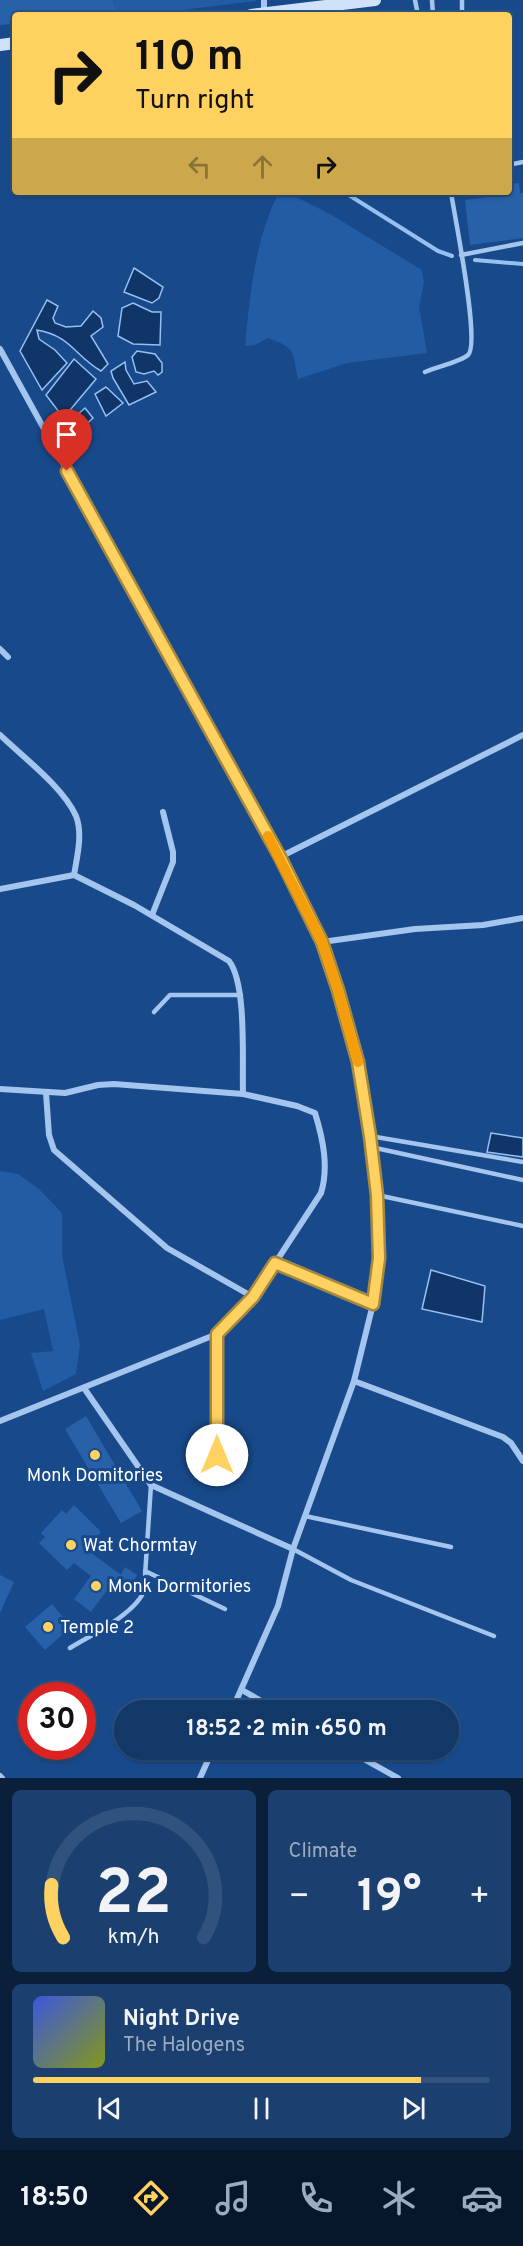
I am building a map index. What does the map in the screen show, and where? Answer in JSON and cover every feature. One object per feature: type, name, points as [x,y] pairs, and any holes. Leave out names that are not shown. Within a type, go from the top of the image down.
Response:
[{"type":"main road","points":[[273,12],[375,0]]},
{"type":"street","points":[[0,349],[280,857],[322,942],[358,1062],[377,1195],[379,1258],[373,1304],[354,1381],[292,1549],[278,1606],[237,1700]]},
{"type":"street","points":[[0,649],[8,657]]},
{"type":"street","points":[[0,735],[56,788],[76,816],[80,843],[74,875]]},
{"type":"street","points":[[280,857],[523,735]]},
{"type":"street","points":[[152,915],[173,862],[174,852],[163,812]]},
{"type":"street","points":[[0,880],[3,888],[74,875],[100,886],[230,961],[236,969],[240,995],[243,1094]]},
{"type":"street","points":[[322,942],[415,929],[483,925],[523,918]]},
{"type":"street","points":[[0,1089],[65,1093],[114,1083],[243,1094],[297,1106],[315,1113],[322,1135],[326,1178],[321,1193],[253,1297],[217,1334],[0,1421]]},
{"type":"street","points":[[46,1093],[49,1135],[54,1150],[167,1248],[253,1297]]},
{"type":"street","points":[[275,1263],[373,1304]]},
{"type":"street","points":[[217,1334],[217,1455]]},
{"type":"street","points":[[354,1381],[503,1437],[511,1443],[523,1461]]},
{"type":"street","points":[[84,1388],[151,1485],[292,1549]]},
{"type":"street","points":[[242,1690],[260,1700]]},
{"type":"street","points":[[200,1778],[208,1760]]},
{"type":"street","points":[[366,1760],[398,1778]]},
{"type":"lane","points":[[425,372],[468,356],[472,349],[470,314],[451,195]]},
{"type":"lane","points":[[461,255],[523,243]]},
{"type":"lane","points":[[154,1012],[170,995],[240,995]]},
{"type":"lane","points":[[370,1136],[523,1162]]},
{"type":"lane","points":[[371,1148],[523,1180]]},
{"type":"lane","points":[[377,1195],[523,1226]]},
{"type":"lane","points":[[70,1648],[130,1610],[141,1599],[144,1591],[151,1485]]},
{"type":"lane","points":[[305,1516],[451,1546]]},
{"type":"lane","points":[[292,1549],[351,1580],[494,1636]]},
{"type":"lane","points":[[145,1571],[225,1609]]},
{"type":"shaded area","points":[[113,0],[256,0],[165,12],[117,12]]},
{"type":"shaded area","points":[[278,195],[294,196],[330,214],[422,270],[424,283],[419,307],[427,353],[347,363],[298,379],[293,356],[284,345],[268,338],[255,345],[245,346],[255,267],[271,210]]},
{"type":"shaded area","points":[[134,268],[163,287],[159,298],[152,303],[124,292]]},
{"type":"shaded area","points":[[47,300],[58,306],[53,318],[55,323],[66,327],[81,326],[93,311],[101,318],[103,327],[91,336],[108,364],[101,371],[65,341],[37,330],[39,339],[55,350],[67,363],[42,390],[20,351]]},
{"type":"shaded area","points":[[133,303],[152,312],[161,312],[160,345],[133,344],[118,336],[122,308]]},
{"type":"shaded area","points":[[137,351],[155,354],[162,363],[162,372],[158,375],[154,371],[144,374],[136,372],[132,357]]},
{"type":"shaded area","points":[[74,359],[96,379],[70,410],[59,412],[46,395]]},
{"type":"shaded area","points":[[125,362],[126,370],[134,384],[147,381],[156,392],[129,405],[111,371]]},
{"type":"shaded area","points":[[106,387],[123,403],[106,416],[95,394]]},
{"type":"shaded area","points":[[85,408],[93,418],[73,437],[63,427]]},
{"type":"shaded area","points":[[491,1133],[523,1138],[523,1157],[487,1152]]},
{"type":"shaded area","points":[[0,1171],[18,1174],[39,1189],[62,1213],[62,1255],[80,1345],[76,1374],[43,1391],[31,1353],[53,1351],[44,1309],[0,1320]]},
{"type":"shaded area","points":[[431,1270],[485,1286],[482,1322],[422,1309]]},
{"type":"building","points":[[0,0],[113,0],[117,12],[12,12],[12,24],[0,25]]},
{"type":"building","points":[[519,183],[520,193],[523,193],[523,238],[470,245],[465,200],[512,195],[512,184]]},
{"type":"building","name":"Monk Domitories","points":[[86,1416],[142,1511],[121,1523],[65,1429]]},
{"type":"building","points":[[74,1505],[101,1532],[90,1544],[94,1548],[90,1552],[121,1575],[125,1567],[137,1575],[132,1583],[140,1589],[136,1596],[113,1582],[91,1612],[74,1599],[91,1576],[74,1563],[67,1570],[39,1543],[45,1537],[41,1533],[62,1510],[66,1514]]},
{"type":"building","points":[[0,1575],[14,1582],[0,1613]]},
{"type":"building","name":"Temple 2","points":[[52,1604],[71,1627],[45,1650],[25,1627]]},
{"type":"waterway","points":[[349,195],[438,251],[452,256]]},
{"type":"waterway","points":[[475,260],[523,264]]},
{"type":"slow traffic","points":[[268,836],[322,942],[358,1062]]},
{"type":"place","name":"Monk Domitories","points":[[95,1455]]},
{"type":"place","name":"Wat Chormtay","points":[[71,1545]]},
{"type":"place","name":"Monk Dormitories","points":[[96,1586]]},
{"type":"place","name":"Temple 2","points":[[48,1627]]},
{"type":"route","points":[[67,471],[280,857],[322,942],[358,1062],[370,1136],[377,1195],[379,1258],[373,1304],[275,1263],[253,1297],[217,1334],[217,1455]]}]
